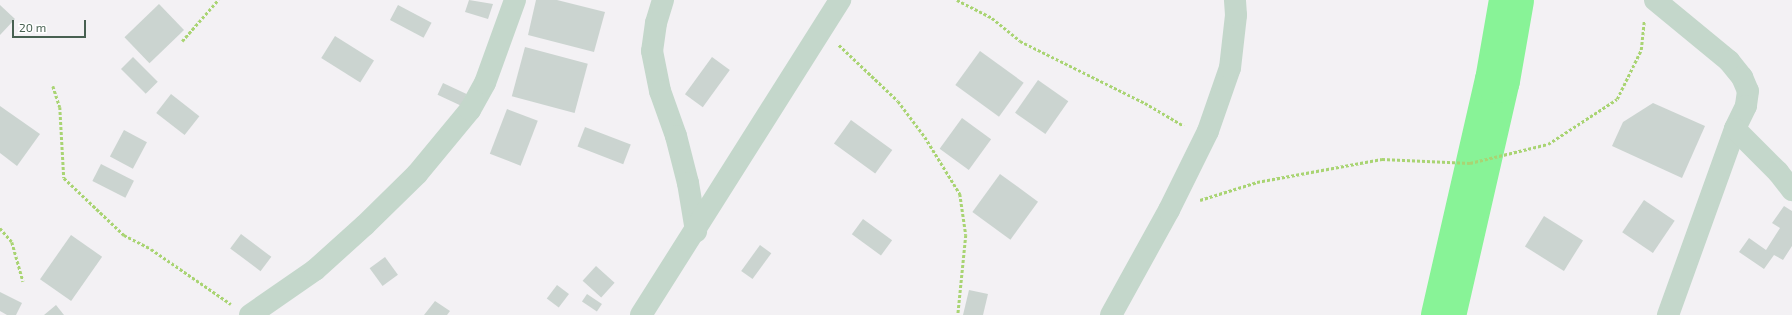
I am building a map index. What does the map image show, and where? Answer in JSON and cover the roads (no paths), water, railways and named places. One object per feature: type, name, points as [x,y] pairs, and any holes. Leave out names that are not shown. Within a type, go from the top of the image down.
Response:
[{"type":"street","points":[[242,310],[315,270],[365,225],[417,174],[470,110],[485,83],[515,0]]},
{"type":"street","points":[[663,0],[656,23],[652,51],[660,91],[676,136],[688,183],[696,231]]},
{"type":"street","points":[[641,315],[696,231],[821,28],[840,0]]},
{"type":"street","points":[[1111,315],[1169,210],[1203,142],[1230,68],[1236,15],[1235,0]]},
{"type":"street","points":[[1650,7],[1729,61],[1742,77],[1748,91],[1746,106],[1735,129],[1668,315]]},
{"type":"street","points":[[1735,129],[1778,172],[1792,190]]},
{"type":"waterway","points":[[1443,315],[1497,80],[1511,0]]}]
